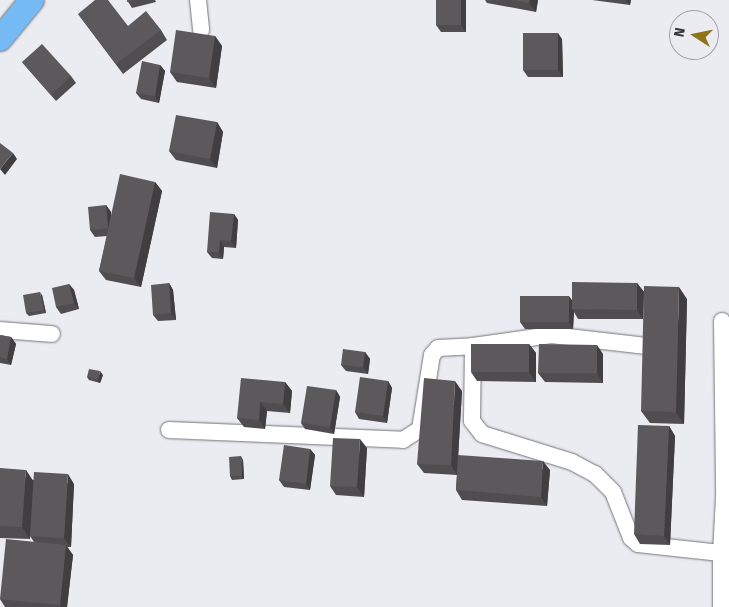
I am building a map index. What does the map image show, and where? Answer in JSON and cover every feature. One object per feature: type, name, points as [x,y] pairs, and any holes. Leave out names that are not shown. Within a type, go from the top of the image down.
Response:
[{"type":"highway","points":[[0,39],[32,0]]},
{"type":"street","points":[[198,0],[201,30]]},
{"type":"street","points":[[721,607],[721,553],[726,497],[726,339],[722,321]]},
{"type":"street","points":[[645,363],[647,326]]},
{"type":"street","points":[[0,330],[52,334]]},
{"type":"street","points":[[169,430],[403,440],[420,429],[432,355],[438,348],[472,346],[551,335],[646,346]]},
{"type":"street","points":[[472,346],[472,413],[482,434],[572,462],[595,474],[612,492],[631,538],[638,544],[721,553]]},
{"type":"building","points":[[95,0],[108,0],[128,26],[146,11],[161,30],[116,64],[78,14]]},
{"type":"building","points":[[436,0],[461,0],[461,25],[436,25]]},
{"type":"building","points":[[513,0],[530,0],[529,3]]},
{"type":"building","points":[[176,30],[215,36],[209,78],[170,72]]},
{"type":"building","points":[[523,33],[558,33],[558,70],[523,70]]},
{"type":"building","points":[[42,44],[71,76],[51,95],[22,62]]},
{"type":"building","points":[[142,61],[160,65],[155,96],[136,93]]},
{"type":"building","points":[[176,115],[217,122],[210,159],[169,151]]},
{"type":"building","points":[[0,143],[13,153],[0,169]]},
{"type":"building","points":[[120,174],[155,182],[134,278],[99,271]]},
{"type":"building","points":[[106,205],[108,228],[90,230],[88,207]]},
{"type":"building","points":[[210,212],[234,214],[231,241],[220,240],[219,252],[207,252]]},
{"type":"building","points":[[572,282],[637,283],[637,310],[572,309]]},
{"type":"building","points":[[169,283],[171,313],[153,315],[151,285]]},
{"type":"building","points":[[69,284],[74,303],[56,307],[52,288]]},
{"type":"building","points":[[644,286],[679,287],[676,412],[641,411]]},
{"type":"building","points":[[40,292],[44,310],[26,313],[23,295]]},
{"type":"building","points":[[520,296],[569,296],[569,322],[520,322]]},
{"type":"building","points":[[0,335],[11,337],[7,359],[0,357]]},
{"type":"building","points":[[471,344],[529,344],[529,372],[471,372]]},
{"type":"building","points":[[539,344],[597,345],[597,373],[538,373]]},
{"type":"building","points":[[343,349],[365,352],[363,367],[341,365]]},
{"type":"building","points":[[89,369],[100,371],[98,380],[87,377]]},
{"type":"building","points":[[360,377],[388,381],[383,416],[355,412]]},
{"type":"building","points":[[241,378],[285,382],[283,404],[260,402],[259,420],[237,418]]},
{"type":"building","points":[[424,378],[455,381],[451,465],[417,464]]},
{"type":"building","points":[[307,386],[336,390],[330,427],[301,423]]},
{"type":"building","points":[[638,425],[669,426],[664,536],[634,534]]},
{"type":"building","points":[[333,438],[360,439],[357,487],[330,486]]},
{"type":"building","points":[[284,445],[310,449],[306,484],[279,480]]},
{"type":"building","points":[[458,455],[543,461],[541,497],[456,490]]},
{"type":"building","points":[[241,456],[242,476],[230,476],[229,457]]},
{"type":"building","points":[[0,468],[26,470],[22,527],[0,526]]},
{"type":"building","points":[[34,472],[68,474],[64,538],[30,536]]},
{"type":"building","points":[[6,539],[66,545],[60,605],[0,599]]}]
